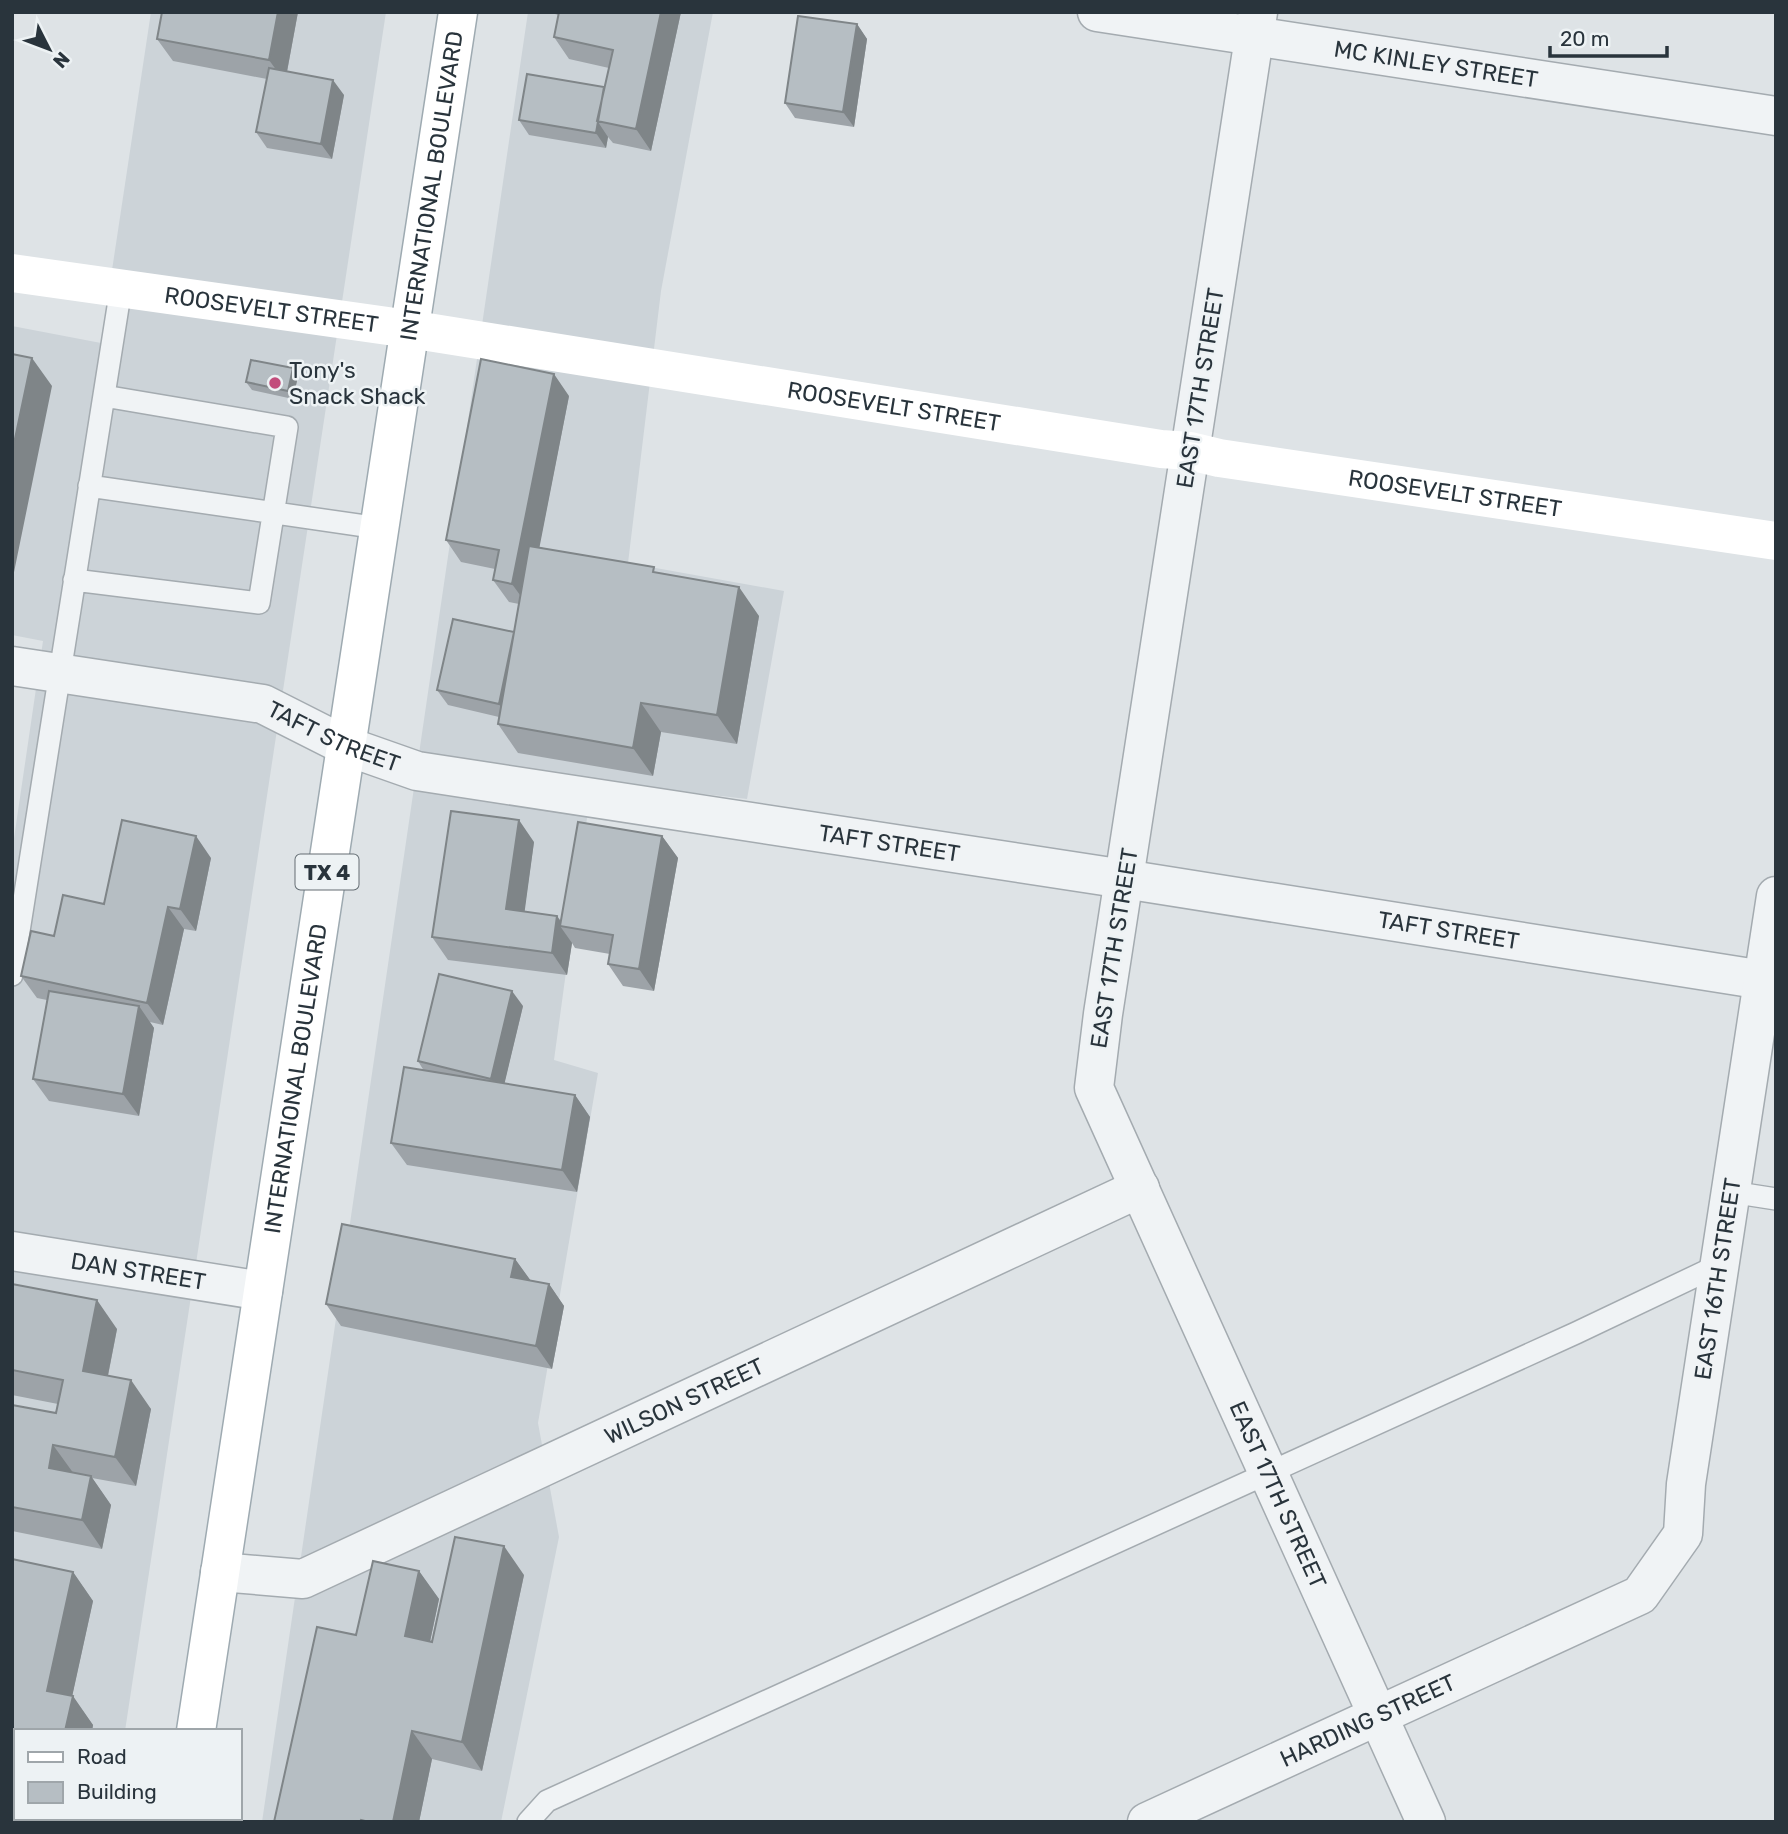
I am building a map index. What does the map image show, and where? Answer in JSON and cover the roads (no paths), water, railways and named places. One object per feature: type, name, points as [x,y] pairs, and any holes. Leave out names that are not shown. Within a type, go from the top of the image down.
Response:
[{"type":"street","name":"INTERNATIONAL BOULEVARD","points":[[196,1729],[457,12]]},
{"type":"street","name":"MC KINLEY STREET","points":[[1097,12],[1256,24],[1776,116]]},
{"type":"street","name":"EAST 17TH STREET","points":[[1256,24],[1103,1014],[1094,1088],[1426,1822]]},
{"type":"street","name":"ROOSEVELT STREET","points":[[12,272],[409,329],[1147,447],[1776,541]]},
{"type":"street","name":"TAFT STREET","points":[[12,666],[263,704],[346,746],[417,771],[1769,981]]},
{"type":"street","name":"EAST 16TH STREET","points":[[1589,1618],[1640,1595],[1683,1534],[1686,1484],[1731,1192],[1769,981],[1776,896]]},
{"type":"street","name":"WILSON STREET","points":[[220,1572],[303,1579],[1140,1188]]},
{"type":"street","name":"DAN STREET","points":[[12,1251],[263,1291]]},
{"type":"street","name":"HARDING STREET","points":[[1147,1822],[1589,1618]]},
{"type":"street","points":[[12,1820],[26,1822]]},
{"type":"lane","points":[[13,962],[121,288]]},
{"type":"lane","points":[[74,580],[259,603],[274,513],[287,427],[104,396]]},
{"type":"lane","points":[[89,486],[379,528]]},
{"type":"lane","points":[[1731,1192],[1776,1199]]},
{"type":"lane","points":[[528,1822],[547,1801],[1576,1333],[1721,1264]]},
{"type":"place","name":"Tony's Snack Shack","points":[[275,383]]}]
